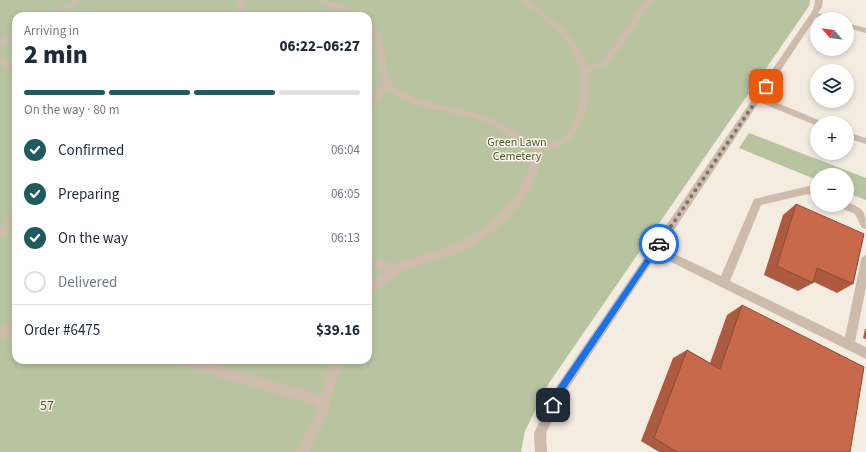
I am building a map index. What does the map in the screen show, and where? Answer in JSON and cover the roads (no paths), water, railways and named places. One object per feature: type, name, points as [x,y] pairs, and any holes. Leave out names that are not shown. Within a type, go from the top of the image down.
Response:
[{"type":"street","points":[[58,12],[78,0]]},
{"type":"street","points":[[242,0],[244,12]]},
{"type":"street","points":[[317,0],[332,4],[349,12]]},
{"type":"street","points":[[372,27],[380,43],[384,76],[394,91],[437,107],[496,123],[537,147],[553,146],[565,141],[573,131],[580,116],[584,93],[584,71],[580,56],[567,37],[524,0]]},
{"type":"street","points":[[584,71],[604,63],[616,49],[650,0]]},
{"type":"street","points":[[815,12],[819,0]]},
{"type":"street","points":[[541,452],[540,433],[560,391],[810,20]]},
{"type":"street","points":[[854,27],[866,31]]},
{"type":"street","points":[[0,43],[12,37]]},
{"type":"street","points":[[0,60],[12,70]]},
{"type":"street","points":[[372,103],[387,80]]},
{"type":"street","points":[[757,98],[810,120]]},
{"type":"street","points":[[854,137],[866,141]]},
{"type":"street","points":[[372,287],[398,268],[451,250],[476,238],[496,224],[518,198],[529,180],[536,163],[537,147]]},
{"type":"street","points":[[724,283],[757,202],[810,190]]},
{"type":"street","points":[[854,209],[858,211],[866,225]]},
{"type":"street","points":[[0,234],[12,220]]},
{"type":"street","points":[[655,249],[866,353]]},
{"type":"street","points":[[849,344],[866,260]]},
{"type":"street","points":[[372,262],[398,268]]},
{"type":"street","points":[[0,333],[12,331]]},
{"type":"street","points":[[194,364],[325,402]]},
{"type":"street","points":[[302,452],[319,420],[336,364]]},
{"type":"park label","name":"Green Lawn Cemetery","points":[[517,149]]},
{"type":"park label","name":"57","points":[[47,406]]}]
